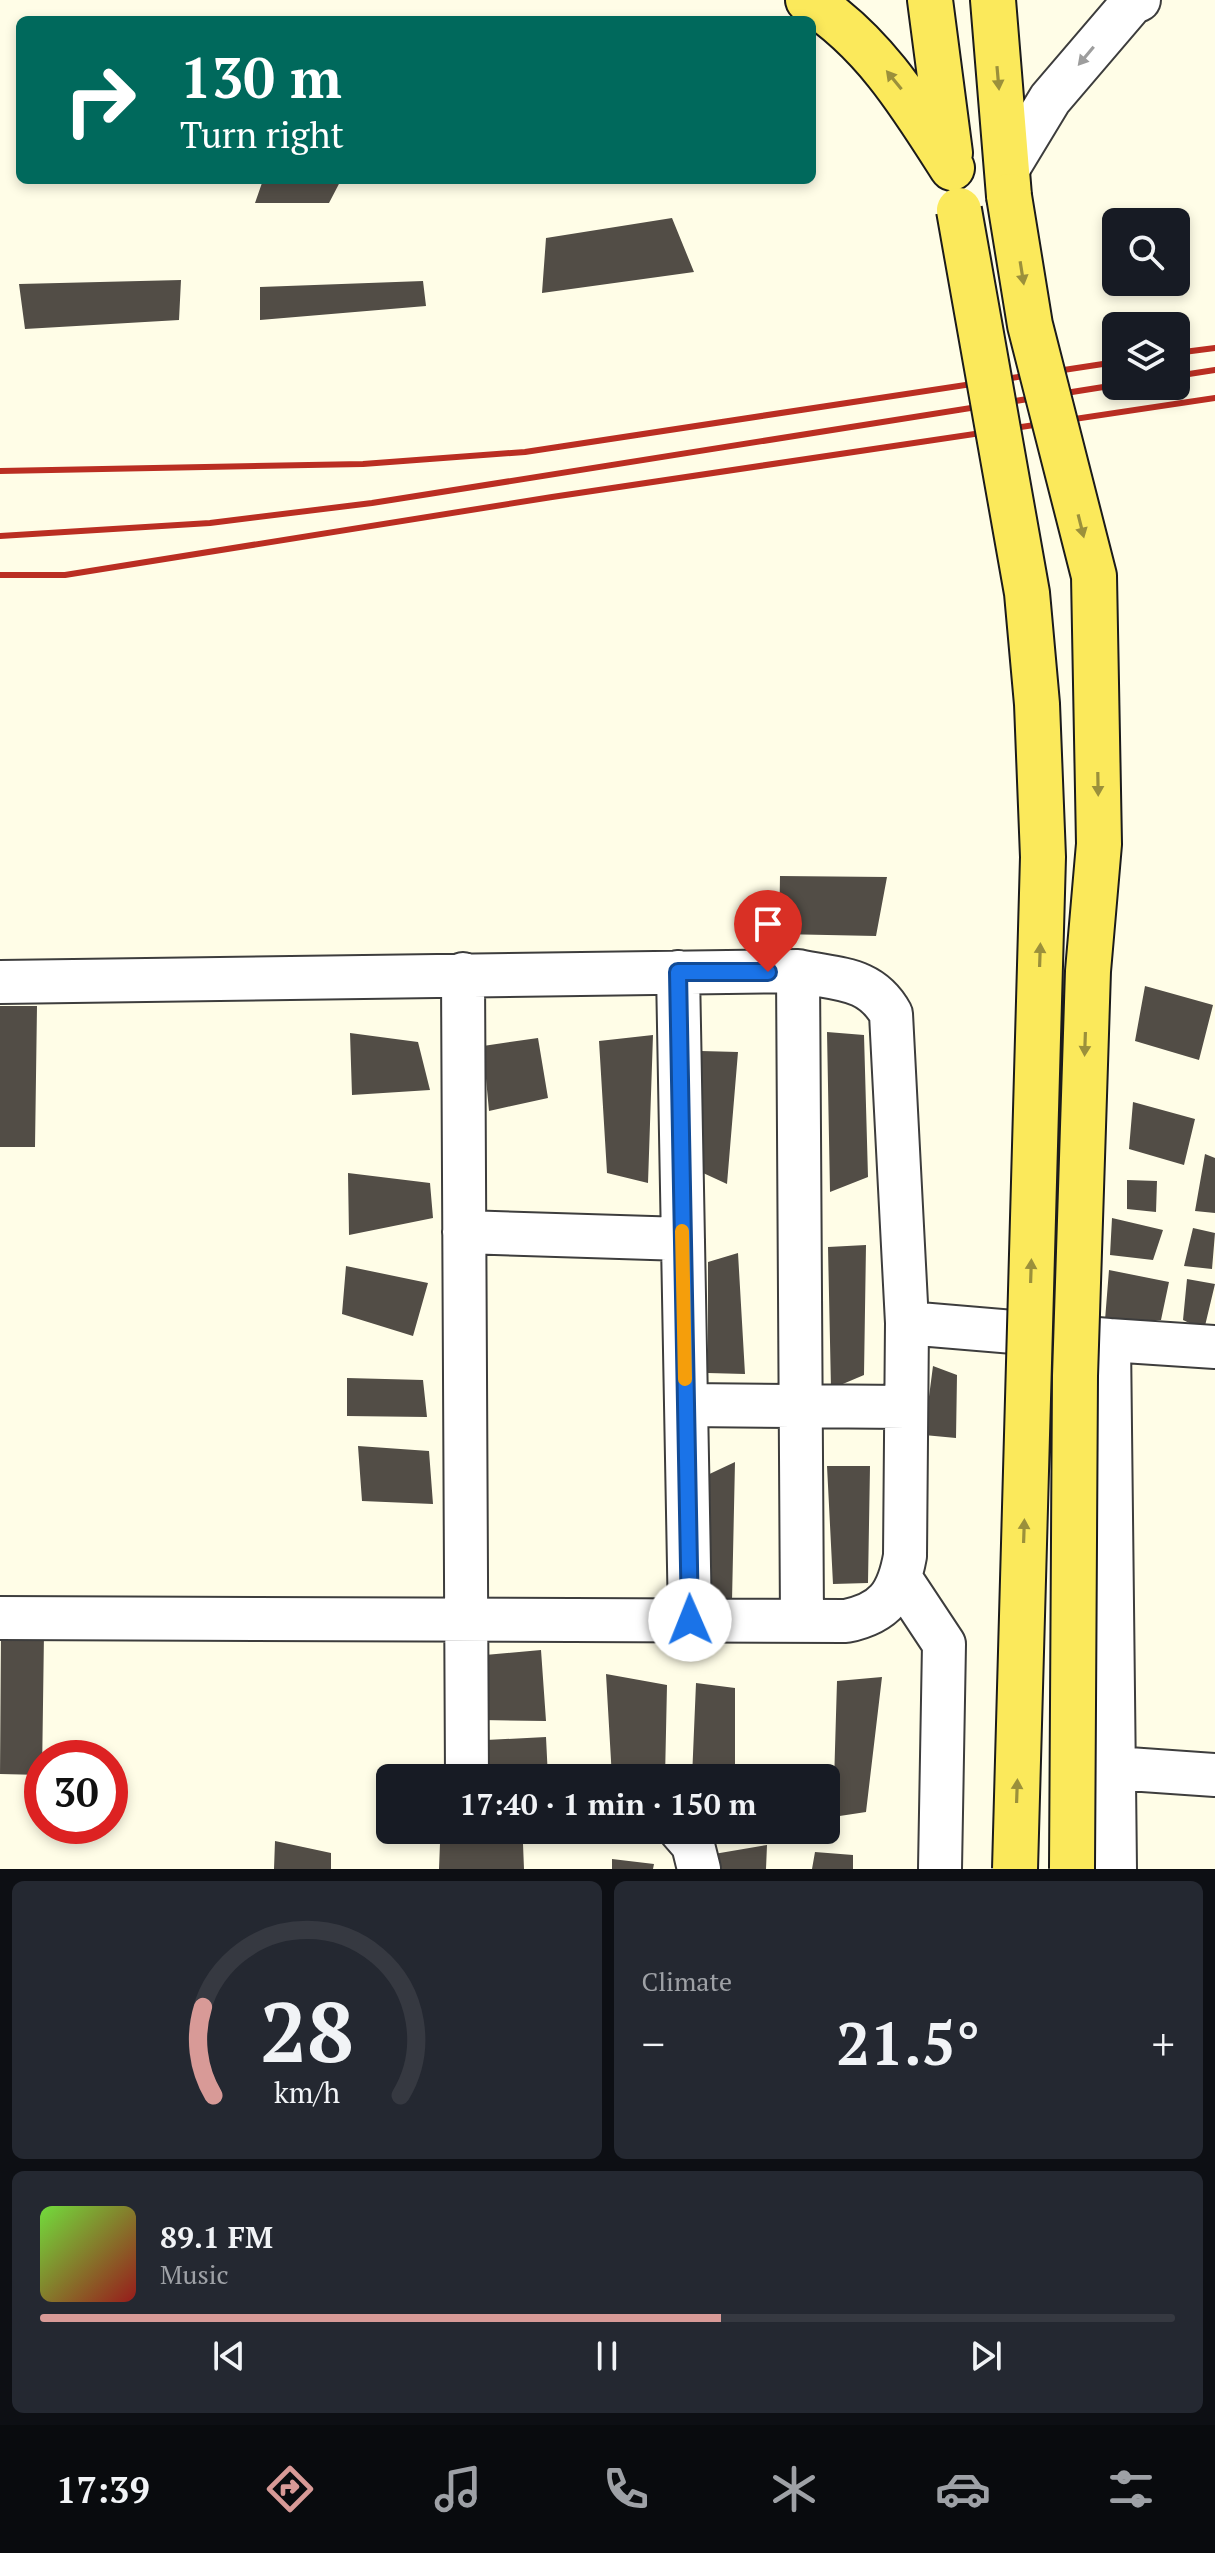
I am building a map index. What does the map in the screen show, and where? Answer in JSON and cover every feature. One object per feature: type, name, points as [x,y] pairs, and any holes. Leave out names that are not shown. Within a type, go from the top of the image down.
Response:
[{"type":"main road","points":[[808,0],[872,54],[926,123],[950,165]]},
{"type":"main road","points":[[910,0],[950,165]]},
{"type":"main road","points":[[930,0],[950,165],[1027,593],[1040,768],[1043,857],[1015,1869]]},
{"type":"main road","points":[[993,0],[1007,170],[1030,325],[1094,576],[1099,844],[1088,971],[1075,1376],[1072,1869]]},
{"type":"street","points":[[1007,170],[1050,99],[1132,3],[1139,0]]},
{"type":"street","points":[[798,971],[802,1619]]},
{"type":"street","points":[[0,982],[798,971],[856,982],[881,995],[891,1014],[907,1323],[905,1556],[901,1579],[890,1601],[868,1615],[846,1621],[0,1618]]},
{"type":"street","points":[[678,972],[690,1620]]},
{"type":"street","points":[[463,974],[467,1764]]},
{"type":"street","points":[[464,1232],[683,1239]]},
{"type":"street","points":[[907,1323],[1215,1347]]},
{"type":"street","points":[[1109,1340],[1115,1869]]},
{"type":"street","points":[[686,1405],[906,1407]]},
{"type":"street","points":[[901,1579],[944,1644],[940,1869]]},
{"type":"street","points":[[1114,1768],[1215,1775]]},
{"type":"street","points":[[692,1844],[699,1869]]},
{"type":"building","points":[[262,184],[339,184],[329,203],[255,203]]},
{"type":"building","points":[[672,218],[694,272],[542,293],[546,238]]},
{"type":"building","points":[[181,280],[179,320],[25,329],[19,284]]},
{"type":"building","points":[[423,281],[426,306],[260,320],[260,287]]},
{"type":"building","points":[[780,876],[887,877],[876,936],[779,934]]},
{"type":"building","points":[[1145,986],[1213,1005],[1199,1060],[1135,1041]]},
{"type":"building","points":[[0,1006],[37,1006],[35,1147],[0,1147]]},
{"type":"building","points":[[827,1032],[864,1035],[868,1177],[830,1192]]},
{"type":"building","points":[[350,1033],[418,1042],[430,1090],[352,1095]]},
{"type":"building","points":[[653,1035],[648,1183],[607,1173],[599,1041]]},
{"type":"building","points":[[538,1038],[548,1098],[489,1111],[483,1046]]},
{"type":"building","points":[[701,1051],[738,1052],[727,1184],[701,1172]]},
{"type":"building","points":[[1133,1102],[1195,1119],[1184,1165],[1129,1149]]},
{"type":"building","points":[[1205,1154],[1215,1158],[1215,1213],[1195,1211]]},
{"type":"building","points":[[348,1173],[430,1183],[433,1218],[349,1235]]},
{"type":"building","points":[[1127,1180],[1157,1181],[1156,1212],[1127,1209]]},
{"type":"building","points":[[1112,1218],[1163,1230],[1153,1260],[1110,1255]]},
{"type":"building","points":[[1193,1228],[1215,1233],[1212,1269],[1184,1266]]},
{"type":"building","points":[[866,1245],[864,1375],[831,1389],[828,1247]]},
{"type":"building","points":[[738,1253],[745,1374],[708,1373],[708,1262]]},
{"type":"building","points":[[346,1266],[428,1283],[413,1336],[342,1314]]},
{"type":"building","points":[[1109,1270],[1169,1282],[1161,1320],[1105,1320]]},
{"type":"building","points":[[1187,1279],[1215,1284],[1204,1330],[1183,1320]]},
{"type":"building","points":[[933,1366],[957,1375],[956,1438],[924,1435]]},
{"type":"building","points":[[347,1378],[423,1380],[427,1417],[347,1416]]},
{"type":"building","points":[[358,1446],[429,1451],[433,1504],[362,1501]]},
{"type":"building","points":[[735,1462],[732,1601],[703,1589],[701,1478]]},
{"type":"building","points":[[827,1466],[870,1466],[868,1583],[833,1584]]},
{"type":"building","points":[[1,1633],[44,1633],[42,1740],[24,1740],[24,1775],[0,1774]]},
{"type":"building","points":[[541,1650],[546,1721],[482,1720],[485,1655]]},
{"type":"building","points":[[606,1674],[667,1685],[665,1764],[611,1764]]},
{"type":"building","points":[[882,1677],[866,1812],[840,1816],[840,1764],[835,1764],[837,1681]]},
{"type":"building","points":[[696,1683],[735,1688],[735,1764],[693,1764]]},
{"type":"building","points":[[546,1737],[547,1764],[489,1764],[486,1740]]},
{"type":"building","points":[[275,1841],[331,1853],[331,1869],[274,1869]]},
{"type":"building","points":[[440,1844],[523,1844],[524,1869],[439,1869]]},
{"type":"building","points":[[767,1845],[766,1869],[716,1869],[714,1854]]},
{"type":"building","points":[[815,1852],[853,1855],[853,1869],[812,1869]]},
{"type":"building","points":[[612,1859],[654,1864],[653,1869],[612,1869]]},
{"type":"railway","points":[[1190,351],[1215,348]]},
{"type":"railway","points":[[0,471],[363,464],[525,452],[1102,364]]},
{"type":"railway","points":[[1190,374],[1215,370]]},
{"type":"railway","points":[[0,536],[210,523],[372,503],[1102,387]]},
{"type":"railway","points":[[0,575],[65,575],[552,497],[1215,398]]},
{"type":"slow traffic","points":[[682,1231],[685,1379]]},
{"type":"route","points":[[690,1620],[678,972],[768,972]]}]
